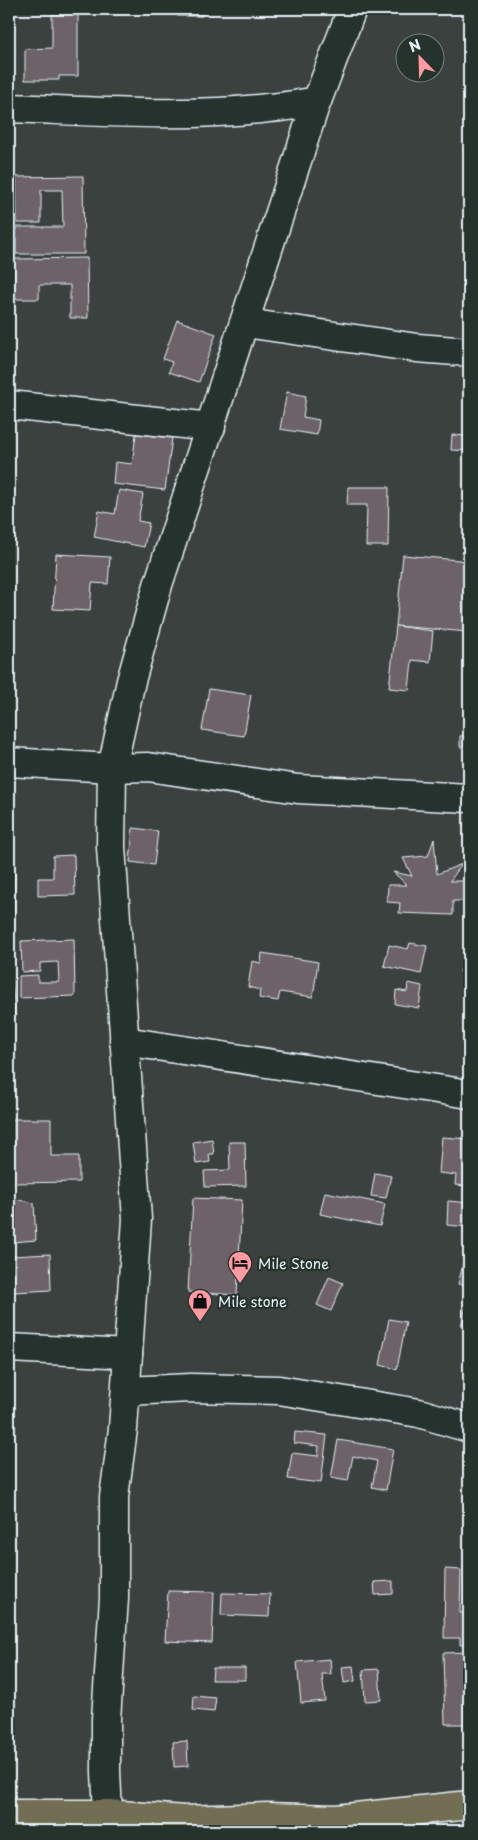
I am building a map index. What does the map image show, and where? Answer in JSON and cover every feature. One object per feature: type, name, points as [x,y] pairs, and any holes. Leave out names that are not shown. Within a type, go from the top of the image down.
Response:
[{"type":"main road","points":[[9,1814],[95,1820],[184,1820],[278,1824],[469,1805]]},
{"type":"street","points":[[95,1820],[106,1772],[106,1719],[114,1598],[114,1497],[123,1428],[137,1219],[111,847],[112,768],[131,681],[158,585],[317,101],[352,9]]},
{"type":"street","points":[[9,108],[98,112],[203,112],[267,108],[317,101]]},
{"type":"street","points":[[245,323],[417,348],[469,352]]},
{"type":"street","points":[[9,405],[210,427]]},
{"type":"street","points":[[9,762],[112,768],[148,768],[298,789],[469,798]]},
{"type":"street","points":[[124,1041],[469,1094]]},
{"type":"street","points":[[9,1348],[128,1354]]},
{"type":"street","points":[[126,1391],[191,1388],[279,1390],[419,1413],[469,1428]]},
{"type":"building","points":[[60,9],[78,9],[78,76],[59,76],[59,80],[25,80],[25,49],[52,48],[52,14],[60,14]]},
{"type":"building","points":[[84,9],[105,9],[105,12],[84,11]]},
{"type":"building","points":[[178,9],[202,9],[202,16],[178,16]]},
{"type":"building","points":[[83,176],[84,254],[16,254],[16,227],[63,227],[62,190],[41,190],[41,223],[17,223],[16,177]]},
{"type":"building","points":[[87,258],[88,318],[70,318],[70,285],[39,285],[39,299],[14,299],[14,259]]},
{"type":"building","points":[[177,320],[216,334],[199,382],[169,372],[172,362],[163,359]]},
{"type":"building","points":[[287,392],[306,396],[303,417],[319,420],[317,435],[280,429]]},
{"type":"building","points":[[136,434],[172,438],[165,490],[113,484],[115,462],[132,464]]},
{"type":"building","points":[[452,435],[469,436],[469,451],[451,450]]},
{"type":"building","points":[[348,487],[389,487],[388,546],[366,546],[367,505],[347,505]]},
{"type":"building","points":[[119,490],[143,494],[138,521],[149,523],[144,547],[94,537],[99,511],[115,514]]},
{"type":"building","points":[[56,554],[110,557],[108,584],[92,583],[90,611],[53,609]]},
{"type":"building","points":[[403,555],[469,561],[469,632],[396,626]]},
{"type":"building","points":[[396,626],[433,631],[430,662],[412,660],[409,690],[389,688]]},
{"type":"building","points":[[209,689],[251,695],[244,736],[202,730]]},
{"type":"building","points":[[469,735],[469,747],[460,747],[460,736]]},
{"type":"building","points":[[133,828],[158,831],[154,865],[130,862]]},
{"type":"building","points":[[434,839],[437,874],[462,864],[450,881],[465,881],[464,901],[453,901],[453,915],[399,913],[400,903],[387,902],[388,885],[407,885],[393,872],[412,876],[403,858],[428,856]]},
{"type":"building","points":[[74,855],[75,895],[38,896],[38,878],[53,878],[53,856]]},
{"type":"building","points":[[9,872],[15,872],[14,927],[9,927]]},
{"type":"building","points":[[74,939],[75,996],[19,998],[19,976],[38,975],[38,982],[59,982],[58,962],[40,963],[40,971],[22,972],[21,941]]},
{"type":"building","points":[[410,943],[427,946],[421,974],[384,966],[389,945],[408,949]]},
{"type":"building","points":[[469,945],[469,975],[460,972]]},
{"type":"building","points":[[262,953],[318,962],[313,997],[280,992],[278,1001],[259,998],[260,990],[248,987],[252,961],[261,963]]},
{"type":"building","points":[[9,978],[12,978],[15,1016],[9,1017]]},
{"type":"building","points":[[408,983],[422,986],[419,1008],[395,1004],[396,990],[407,992]]},
{"type":"building","points":[[10,1119],[51,1119],[51,1156],[79,1156],[79,1182],[9,1183]]},
{"type":"building","points":[[442,1137],[469,1139],[469,1186],[455,1185],[456,1175],[439,1173]]},
{"type":"building","points":[[212,1139],[214,1154],[209,1154],[210,1162],[196,1164],[193,1142]]},
{"type":"building","points":[[229,1142],[245,1142],[246,1186],[205,1187],[204,1171],[230,1170]]},
{"type":"building","points":[[375,1173],[391,1176],[386,1198],[371,1196]]},
{"type":"building","points":[[325,1192],[385,1204],[380,1226],[320,1214]]},
{"type":"building","points":[[10,1198],[34,1203],[36,1240],[12,1242]]},
{"type":"building","points":[[193,1198],[242,1200],[237,1295],[188,1292]]},
{"type":"building","points":[[448,1201],[469,1203],[469,1227],[447,1225]]},
{"type":"building","points":[[50,1254],[51,1290],[14,1292],[12,1256]]},
{"type":"building","points":[[465,1257],[469,1258],[469,1287],[458,1284]]},
{"type":"building","points":[[329,1277],[343,1283],[331,1311],[317,1305]]},
{"type":"building","points":[[469,1294],[469,1328],[461,1326]]},
{"type":"building","points":[[389,1319],[406,1322],[397,1369],[380,1365]]},
{"type":"building","points":[[295,1432],[327,1435],[321,1483],[288,1479],[292,1453],[318,1456],[319,1446],[294,1443]]},
{"type":"building","points":[[338,1440],[393,1449],[386,1490],[372,1487],[377,1461],[353,1456],[348,1481],[331,1478]]},
{"type":"building","points":[[445,1569],[461,1570],[460,1613],[469,1613],[469,1645],[460,1645],[460,1638],[444,1638]]},
{"type":"building","points":[[393,1581],[393,1594],[375,1595],[374,1582]]},
{"type":"building","points":[[168,1591],[214,1592],[212,1643],[165,1641]]},
{"type":"building","points":[[222,1593],[270,1594],[269,1617],[221,1615]]},
{"type":"building","points":[[469,1652],[469,1724],[445,1724],[443,1653]]},
{"type":"building","points":[[330,1659],[331,1674],[322,1674],[325,1701],[301,1703],[297,1662]]},
{"type":"building","points":[[353,1666],[355,1681],[344,1683],[342,1667]]},
{"type":"building","points":[[213,1668],[245,1668],[245,1680],[212,1680]]},
{"type":"building","points":[[379,1669],[381,1700],[365,1701],[363,1670]]},
{"type":"building","points":[[194,1696],[216,1698],[214,1712],[193,1710]]},
{"type":"building","points":[[187,1741],[188,1766],[174,1767],[173,1742]]},
{"type":"place","name":"Mile Stone","points":[[240,1284]]},
{"type":"place","name":"Mile stone","points":[[200,1322]]}]
